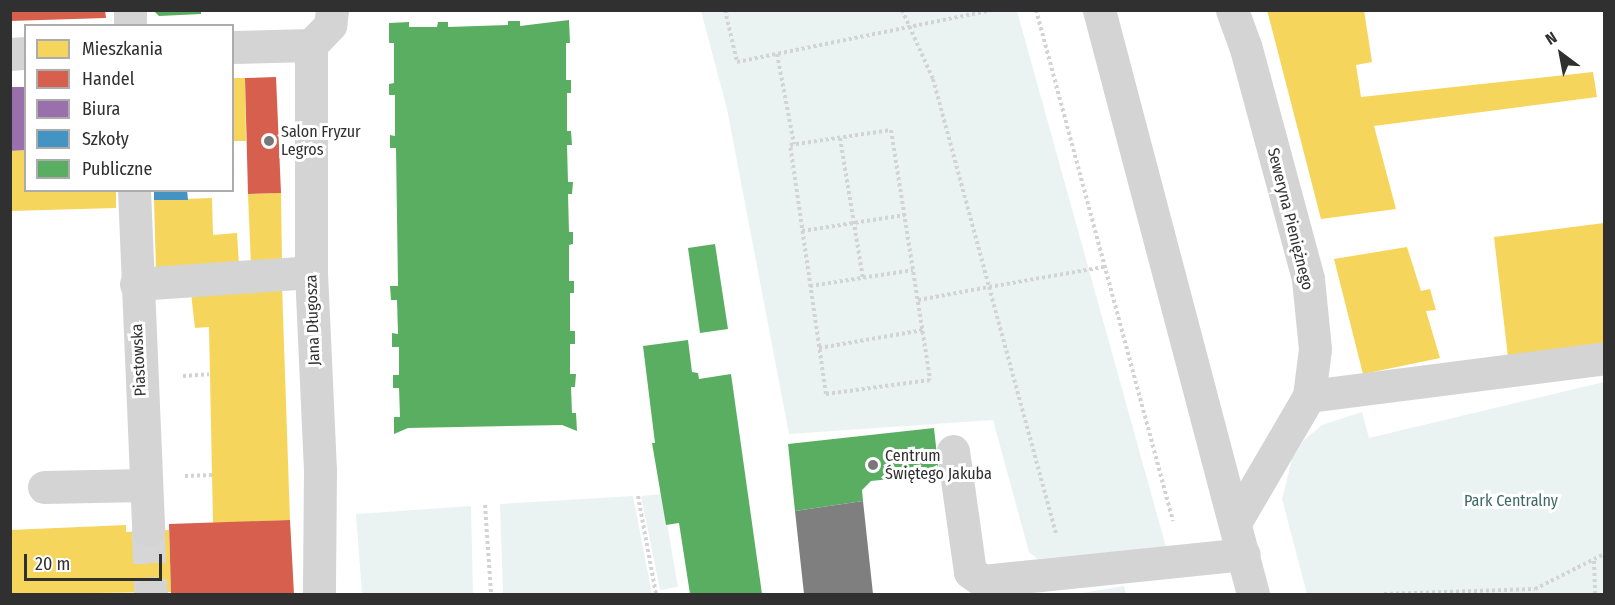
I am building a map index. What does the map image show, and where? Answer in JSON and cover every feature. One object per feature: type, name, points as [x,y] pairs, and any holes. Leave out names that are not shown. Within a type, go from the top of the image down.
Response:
[{"type":"street","points":[[234,47],[311,45],[330,25],[332,10]]},
{"type":"street","points":[[1099,10],[1245,554],[1253,594]]},
{"type":"street","name":"Seweryna Pieniężnego","points":[[1232,10],[1245,45],[1308,279],[1315,349],[1308,396],[1236,521]]},
{"type":"street","name":"Jana Długosza","points":[[311,45],[311,272],[320,470],[319,594]]},
{"type":"street","name":"Piastowska","points":[[134,192],[136,284],[148,530]]},
{"type":"street","points":[[136,284],[311,272]]},
{"type":"street","points":[[1308,396],[1605,358]]},
{"type":"street","points":[[953,451],[970,572],[983,581],[1245,554]]},
{"type":"street","points":[[44,487],[145,486]]},
{"type":"path","points":[[725,10],[736,62],[992,10]]},
{"type":"path","points":[[902,10],[907,28],[933,79],[1067,573]]},
{"type":"path","points":[[1036,10],[1184,561]]},
{"type":"path","points":[[777,54],[794,144]]},
{"type":"path","points":[[891,130],[930,380],[826,394],[790,145],[840,138],[891,130]]},
{"type":"path","points":[[840,138],[857,222],[864,278]]},
{"type":"path","points":[[802,231],[905,215]]},
{"type":"path","points":[[918,300],[1104,267]]},
{"type":"path","points":[[810,286],[914,270]]},
{"type":"path","points":[[819,348],[923,330]]},
{"type":"path","points":[[638,496],[656,594]]},
{"type":"path","points":[[485,504],[491,594]]},
{"type":"path","points":[[1384,594],[1536,592],[1605,554]]},
{"type":"path","points":[[1594,561],[1595,594]]},
{"type":"green space","points":[[701,11],[1017,11],[1166,547],[1037,559],[1029,552],[993,420],[789,434],[727,109]]},
{"type":"green space","name":"Park Centralny","points":[[1604,382],[1604,594],[1307,594],[1282,499],[1292,459],[1304,440],[1322,425],[1362,412],[1369,438]]},
{"type":"green space","points":[[662,494],[678,587],[660,590],[641,496]]},
{"type":"green space","points":[[633,496],[652,594],[503,594],[500,504]]},
{"type":"green space","points":[[471,506],[473,594],[362,594],[356,514]]},
{"type":"green space","points":[[1124,586],[1126,594],[1082,593]]},
{"type":"building: Mieszkania","points":[[1267,10],[1364,10],[1372,62],[1356,65],[1361,97],[1593,72],[1597,97],[1374,126],[1396,209],[1321,219]]},
{"type":"building: Mieszkania","points":[[234,78],[245,78],[246,141],[234,141]]},
{"type":"building: Mieszkania","points":[[24,150],[24,192],[116,192],[116,208],[10,211],[10,151]]},
{"type":"building: Mieszkania","points":[[281,193],[282,262],[251,265],[248,194]]},
{"type":"building: Mieszkania","points":[[212,198],[213,235],[237,233],[239,265],[156,269],[154,200]]},
{"type":"building: Mieszkania","points":[[1604,223],[1604,345],[1508,357],[1494,237]]},
{"type":"building: Mieszkania","points":[[1407,247],[1421,291],[1430,289],[1436,310],[1426,311],[1440,358],[1363,374],[1334,259]]},
{"type":"building: Mieszkania","points":[[282,286],[290,520],[213,523],[209,327],[195,328],[191,293]]},
{"type":"building: Mieszkania","points":[[126,525],[126,532],[169,530],[171,592],[10,594],[10,530]]},
{"type":"building: Handel","points":[[10,10],[105,10],[106,18],[10,21]]},
{"type":"building: Handel","points":[[276,77],[281,193],[248,194],[245,78]]},
{"type":"building: Handel","points":[[290,520],[294,594],[171,594],[169,524]]},
{"type":"building: Biura","points":[[10,87],[24,87],[24,150],[10,151]]},
{"type":"building: Szkoły","points":[[154,192],[187,192],[188,200],[154,200]]},
{"type":"building: Publiczne","points":[[153,10],[201,10],[201,14],[159,16]]},
{"type":"building: Publiczne","points":[[569,20],[570,43],[566,43],[566,80],[571,80],[571,93],[567,93],[567,131],[571,131],[572,145],[567,145],[568,182],[573,182],[572,194],[568,194],[569,232],[573,232],[573,244],[569,245],[569,281],[574,281],[574,293],[570,293],[570,331],[575,331],[575,344],[570,344],[570,374],[576,374],[575,387],[571,387],[572,413],[576,413],[577,431],[562,425],[408,428],[394,434],[394,417],[400,417],[399,388],[393,388],[393,375],[399,375],[399,347],[392,347],[392,333],[398,334],[397,300],[391,300],[390,286],[398,286],[396,148],[390,148],[390,135],[395,136],[395,95],[389,95],[389,84],[394,83],[394,43],[389,43],[389,23],[409,22],[409,27],[437,27],[438,22],[448,22],[448,27],[508,25],[508,21],[520,21],[520,26]]},
{"type":"building: Publiczne","points":[[715,244],[728,329],[700,333],[688,248]]},
{"type":"building: Publiczne","points":[[688,340],[692,372],[698,373],[699,379],[731,374],[762,594],[690,594],[679,523],[666,525],[652,443],[655,443],[643,346]]},
{"type":"building: Publiczne","points":[[934,428],[939,474],[871,481],[862,490],[863,501],[795,511],[788,444]]},
{"type":"building: Inne","points":[[863,501],[873,594],[804,594],[795,511]]},
{"type":"tunnel","points":[[148,530],[151,593]]},
{"type":"place","name":"Salon Fryzur Legros","points":[[269,141]]},
{"type":"place","name":"Centrum Świętego Jakuba","points":[[873,465]]}]
